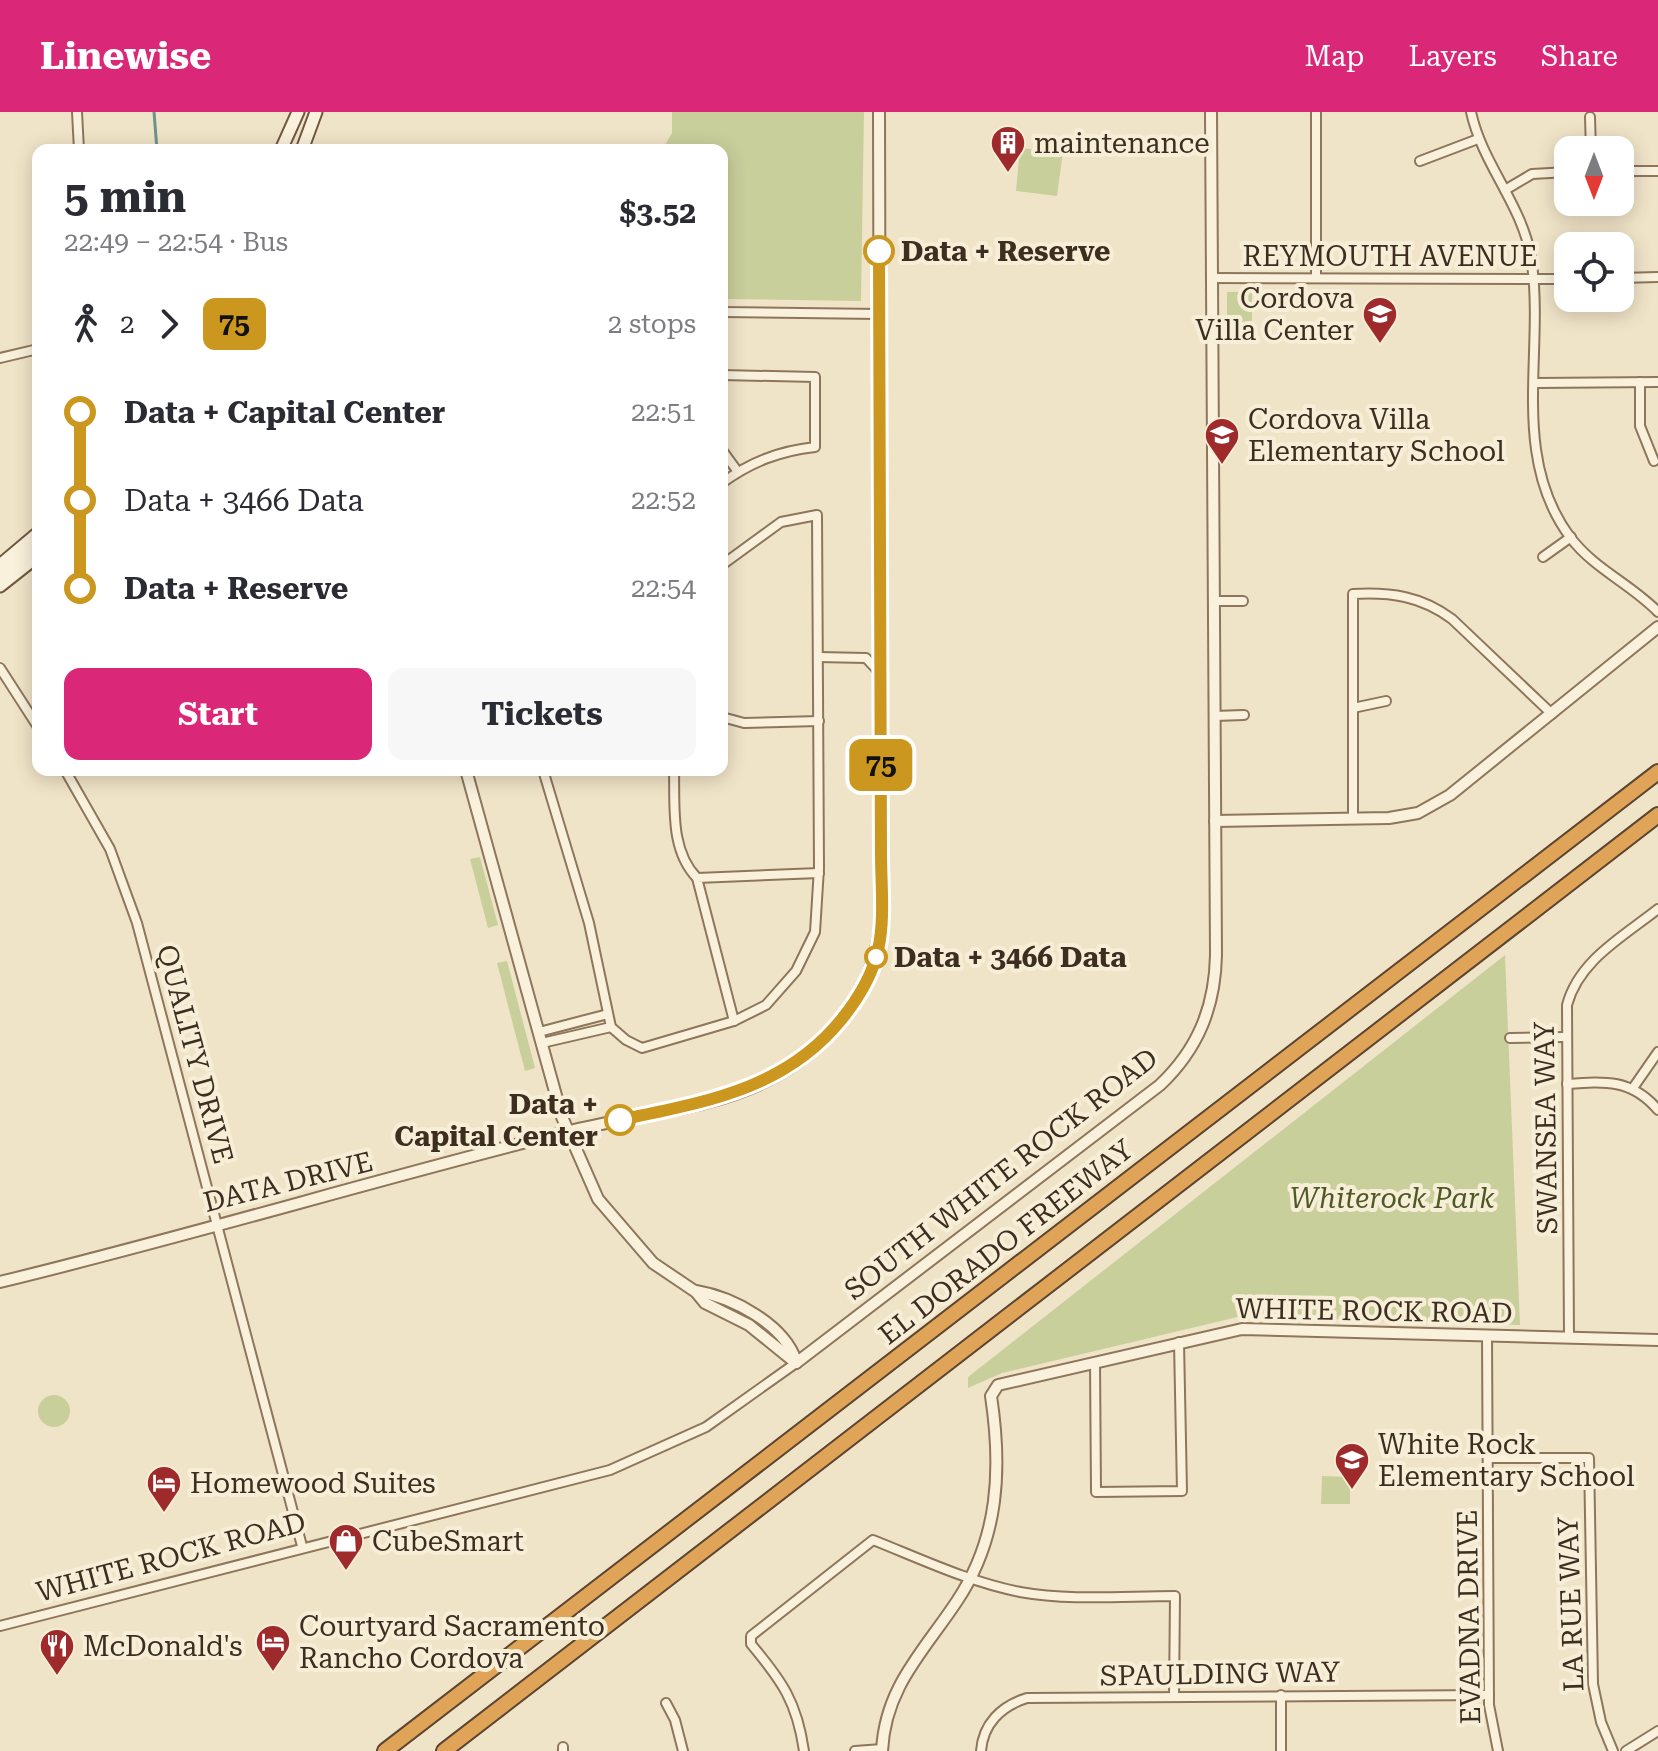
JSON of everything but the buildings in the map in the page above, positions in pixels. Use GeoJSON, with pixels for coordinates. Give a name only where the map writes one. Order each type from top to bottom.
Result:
{"type":"FeatureCollection","features":[{"type":"Feature","properties":{"kind":"highway","name":"EL DORADO FREEWAY"},"geometry":{"type":"LineString","coordinates":[[385,1751],[1658,772]]}},
{"type":"Feature","properties":{"kind":"highway"},"geometry":{"type":"LineString","coordinates":[[444,1751],[1658,815]]}},
{"type":"Feature","properties":{"kind":"main road"},"geometry":{"type":"LineString","coordinates":[[284,144],[298,112]]}},
{"type":"Feature","properties":{"kind":"main road"},"geometry":{"type":"LineString","coordinates":[[304,144],[316,112]]}},
{"type":"Feature","properties":{"kind":"main road"},"geometry":{"type":"LineString","coordinates":[[0,565],[32,538]]}},
{"type":"Feature","properties":{"kind":"main road"},"geometry":{"type":"LineString","coordinates":[[0,576],[32,548]]}},
{"type":"Feature","properties":{"kind":"main road"},"geometry":{"type":"LineString","coordinates":[[0,586],[32,561]]}},
{"type":"Feature","properties":{"kind":"street"},"geometry":{"type":"LineString","coordinates":[[77,112],[79,144]]}},
{"type":"Feature","properties":{"kind":"street","name":"DATA DRIVE"},"geometry":{"type":"LineString","coordinates":[[0,1282],[567,1131],[725,1097],[774,1077],[813,1050],[858,999],[878,952],[881,918],[879,112]]}},
{"type":"Feature","properties":{"kind":"street","name":"SOUTH WHITE ROCK ROAD"},"geometry":{"type":"LineString","coordinates":[[796,1363],[1160,1085],[1180,1065],[1203,1026],[1214,987],[1211,112]]}},
{"type":"Feature","properties":{"kind":"street"},"geometry":{"type":"LineString","coordinates":[[1316,112],[1316,278]]}},
{"type":"Feature","properties":{"kind":"street"},"geometry":{"type":"LineString","coordinates":[[1471,112],[1478,139],[1528,243],[1533,279],[1535,383],[1532,428],[1536,460],[1552,505],[1571,537],[1600,568],[1658,612]]}},
{"type":"Feature","properties":{"kind":"street"},"geometry":{"type":"LineString","coordinates":[[1590,117],[1591,136]]}},
{"type":"Feature","properties":{"kind":"street"},"geometry":{"type":"LineString","coordinates":[[1420,161],[1478,139]]}},
{"type":"Feature","properties":{"kind":"street"},"geometry":{"type":"LineString","coordinates":[[1634,171],[1658,171]]}},
{"type":"Feature","properties":{"kind":"street"},"geometry":{"type":"LineString","coordinates":[[1505,190],[1532,174],[1554,173]]}},
{"type":"Feature","properties":{"kind":"street"},"geometry":{"type":"LineString","coordinates":[[1634,278],[1658,277]]}},
{"type":"Feature","properties":{"kind":"street","name":"REYMOUTH AVENUE"},"geometry":{"type":"LineString","coordinates":[[1211,278],[1554,279]]}},
{"type":"Feature","properties":{"kind":"street"},"geometry":{"type":"LineString","coordinates":[[728,312],[879,314]]}},
{"type":"Feature","properties":{"kind":"street"},"geometry":{"type":"LineString","coordinates":[[0,358],[32,350]]}},
{"type":"Feature","properties":{"kind":"street"},"geometry":{"type":"LineString","coordinates":[[728,375],[815,377],[815,447],[784,450],[728,479]]}},
{"type":"Feature","properties":{"kind":"street"},"geometry":{"type":"LineString","coordinates":[[1640,382],[1640,426],[1654,461]]}},
{"type":"Feature","properties":{"kind":"street"},"geometry":{"type":"LineString","coordinates":[[1535,383],[1658,382]]}},
{"type":"Feature","properties":{"kind":"street"},"geometry":{"type":"LineString","coordinates":[[728,458],[738,472]]}},
{"type":"Feature","properties":{"kind":"street"},"geometry":{"type":"LineString","coordinates":[[545,776],[589,923],[611,1027],[642,1048],[734,1021],[766,1005],[796,971],[815,932],[819,873],[817,515],[781,522],[728,561]]}},
{"type":"Feature","properties":{"kind":"street"},"geometry":{"type":"LineString","coordinates":[[1543,557],[1571,537]]}},
{"type":"Feature","properties":{"kind":"street"},"geometry":{"type":"LineString","coordinates":[[1353,818],[1353,594],[1386,593],[1416,599],[1444,613],[1552,714]]}},
{"type":"Feature","properties":{"kind":"street"},"geometry":{"type":"LineString","coordinates":[[1213,601],[1243,601]]}},
{"type":"Feature","properties":{"kind":"street"},"geometry":{"type":"LineString","coordinates":[[1215,821],[1389,818],[1430,807],[1450,795],[1658,627]]}},
{"type":"Feature","properties":{"kind":"street"},"geometry":{"type":"LineString","coordinates":[[818,657],[866,658],[880,673]]}},
{"type":"Feature","properties":{"kind":"street"},"geometry":{"type":"LineString","coordinates":[[0,668],[32,718]]}},
{"type":"Feature","properties":{"kind":"street"},"geometry":{"type":"LineString","coordinates":[[1353,708],[1386,701]]}},
{"type":"Feature","properties":{"kind":"street"},"geometry":{"type":"LineString","coordinates":[[1214,716],[1244,715]]}},
{"type":"Feature","properties":{"kind":"street"},"geometry":{"type":"LineString","coordinates":[[728,719],[744,723],[819,721]]}},
{"type":"Feature","properties":{"kind":"street","name":"QUALITY DRIVE"},"geometry":{"type":"LineString","coordinates":[[69,776],[92,815],[125,886],[302,1546]]}},
{"type":"Feature","properties":{"kind":"street"},"geometry":{"type":"LineString","coordinates":[[468,776],[567,1131],[593,1188],[611,1216],[653,1263],[696,1292],[705,1303],[749,1325],[796,1363]]}},
{"type":"Feature","properties":{"kind":"street"},"geometry":{"type":"LineString","coordinates":[[674,776],[676,834],[684,864],[697,878],[734,1021]]}},
{"type":"Feature","properties":{"kind":"street"},"geometry":{"type":"LineString","coordinates":[[697,878],[819,873]]}},
{"type":"Feature","properties":{"kind":"street","name":"SWANSEA WAY"},"geometry":{"type":"LineString","coordinates":[[1569,1338],[1567,1005],[1579,975],[1658,909]]}},
{"type":"Feature","properties":{"kind":"street"},"geometry":{"type":"LineString","coordinates":[[539,1032],[608,1014]]}},
{"type":"Feature","properties":{"kind":"street"},"geometry":{"type":"LineString","coordinates":[[542,1043],[611,1027]]}},
{"type":"Feature","properties":{"kind":"street"},"geometry":{"type":"LineString","coordinates":[[1510,1038],[1565,1037]]}},
{"type":"Feature","properties":{"kind":"street"},"geometry":{"type":"LineString","coordinates":[[1633,1088],[1658,1052]]}},
{"type":"Feature","properties":{"kind":"street"},"geometry":{"type":"LineString","coordinates":[[1567,1084],[1606,1081],[1633,1088],[1658,1110]]}},
{"type":"Feature","properties":{"kind":"street","name":"WHITE ROCK ROAD"},"geometry":{"type":"LineString","coordinates":[[971,1578],[989,1531],[996,1495],[999,1460],[991,1396],[998,1385],[1242,1329],[1658,1340]]}},
{"type":"Feature","properties":{"kind":"street","name":"EVADNA DRIVE"},"geometry":{"type":"LineString","coordinates":[[1487,1336],[1489,1695],[1498,1751]]}},
{"type":"Feature","properties":{"kind":"street"},"geometry":{"type":"LineString","coordinates":[[1095,1362],[1096,1492],[1182,1491],[1179,1342]]}},
{"type":"Feature","properties":{"kind":"street","name":"WHITE ROCK ROAD"},"geometry":{"type":"LineString","coordinates":[[0,1626],[623,1465],[706,1427],[796,1363]]}},
{"type":"Feature","properties":{"kind":"street","name":"LA RUE WAY"},"geometry":{"type":"LineString","coordinates":[[1488,1458],[1589,1458],[1593,1684],[1601,1722],[1613,1751]]}},
{"type":"Feature","properties":{"kind":"street"},"geometry":{"type":"LineString","coordinates":[[804,1751],[790,1696],[779,1677],[751,1644],[751,1636],[873,1540],[971,1578],[1048,1595],[1175,1596],[1174,1697]]}},
{"type":"Feature","properties":{"kind":"street"},"geometry":{"type":"LineString","coordinates":[[855,1751],[882,1750],[886,1718],[898,1683],[971,1578]]}},
{"type":"Feature","properties":{"kind":"street"},"geometry":{"type":"LineString","coordinates":[[1281,1695],[1281,1751]]}},
{"type":"Feature","properties":{"kind":"street","name":"SPAULDING WAY"},"geometry":{"type":"LineString","coordinates":[[981,1751],[984,1735],[993,1718],[1017,1701],[1037,1698],[1489,1695]]}},
{"type":"Feature","properties":{"kind":"street"},"geometry":{"type":"LineString","coordinates":[[666,1703],[675,1720],[683,1751]]}},
{"type":"Feature","properties":{"kind":"street"},"geometry":{"type":"LineString","coordinates":[[1626,1751],[1658,1731]]}},
{"type":"Feature","properties":{"kind":"green space"},"geometry":{"type":"Polygon","coordinates":[[[672,112],[864,112],[861,301],[728,299],[728,144],[666,144],[672,133],[672,112]]]}},
{"type":"Feature","properties":{"kind":"green space"},"geometry":{"type":"Polygon","coordinates":[[[1020,148],[1063,152],[1057,196],[1016,191],[1020,148]]]}},
{"type":"Feature","properties":{"kind":"green space"},"geometry":{"type":"Polygon","coordinates":[[[1227,292],[1252,292],[1252,327],[1227,327],[1227,292]]]}},
{"type":"Feature","properties":{"kind":"green space"},"geometry":{"type":"Polygon","coordinates":[[[480,857],[498,925],[488,928],[470,859],[480,857]]]}},
{"type":"Feature","properties":{"kind":"green space","name":"Whiterock Park"},"geometry":{"type":"Polygon","coordinates":[[[1505,955],[1520,1325],[1242,1316],[1002,1373],[968,1388],[968,1377],[1505,955]]]}},
{"type":"Feature","properties":{"kind":"green space"},"geometry":{"type":"Polygon","coordinates":[[[507,961],[535,1068],[525,1071],[497,963],[507,961]]]}},
{"type":"Feature","properties":{"kind":"green space"},"geometry":{"type":"Polygon","coordinates":[[[54,1395],[65,1400],[70,1411],[65,1422],[54,1427],[43,1422],[38,1411],[43,1400],[54,1395]]]}},
{"type":"Feature","properties":{"kind":"green space"},"geometry":{"type":"Polygon","coordinates":[[[1322,1476],[1350,1477],[1350,1504],[1321,1504],[1322,1476]]]}},
{"type":"Feature","properties":{"kind":"waterway"},"geometry":{"type":"LineString","coordinates":[[154,112],[157,144]]}},
{"type":"Feature","properties":{"kind":"bus line","name":"75"},"geometry":{"type":"LineString","coordinates":[[620,1120],[735,1094],[789,1068],[813,1050],[858,999],[878,952],[881,918],[879,251]]}},
{"type":"Feature","properties":{"kind":"place","name":"maintenance"},"geometry":{"type":"Point","coordinates":[1008,174]}},
{"type":"Feature","properties":{"kind":"place","name":"Data + Reserve"},"geometry":{"type":"Point","coordinates":[879,251]}},
{"type":"Feature","properties":{"kind":"place","name":"Cordova Villa Center"},"geometry":{"type":"Point","coordinates":[1380,345]}},
{"type":"Feature","properties":{"kind":"place","name":"Cordova Villa Elementary School"},"geometry":{"type":"Point","coordinates":[1222,466]}},
{"type":"Feature","properties":{"kind":"place","name":"Data + 3466 Data"},"geometry":{"type":"Point","coordinates":[876,957]}},
{"type":"Feature","properties":{"kind":"place","name":"Data + Capital Center"},"geometry":{"type":"Point","coordinates":[620,1120]}},
{"type":"Feature","properties":{"kind":"place","name":"White Rock Elementary School"},"geometry":{"type":"Point","coordinates":[1352,1491]}},
{"type":"Feature","properties":{"kind":"place","name":"Homewood Suites"},"geometry":{"type":"Point","coordinates":[164,1514]}},
{"type":"Feature","properties":{"kind":"place","name":"CubeSmart"},"geometry":{"type":"Point","coordinates":[346,1572]}},
{"type":"Feature","properties":{"kind":"place","name":"Courtyard Sacramento Rancho Cordova"},"geometry":{"type":"Point","coordinates":[273,1673]}},
{"type":"Feature","properties":{"kind":"place","name":"McDonald's"},"geometry":{"type":"Point","coordinates":[57,1677]}}]}
